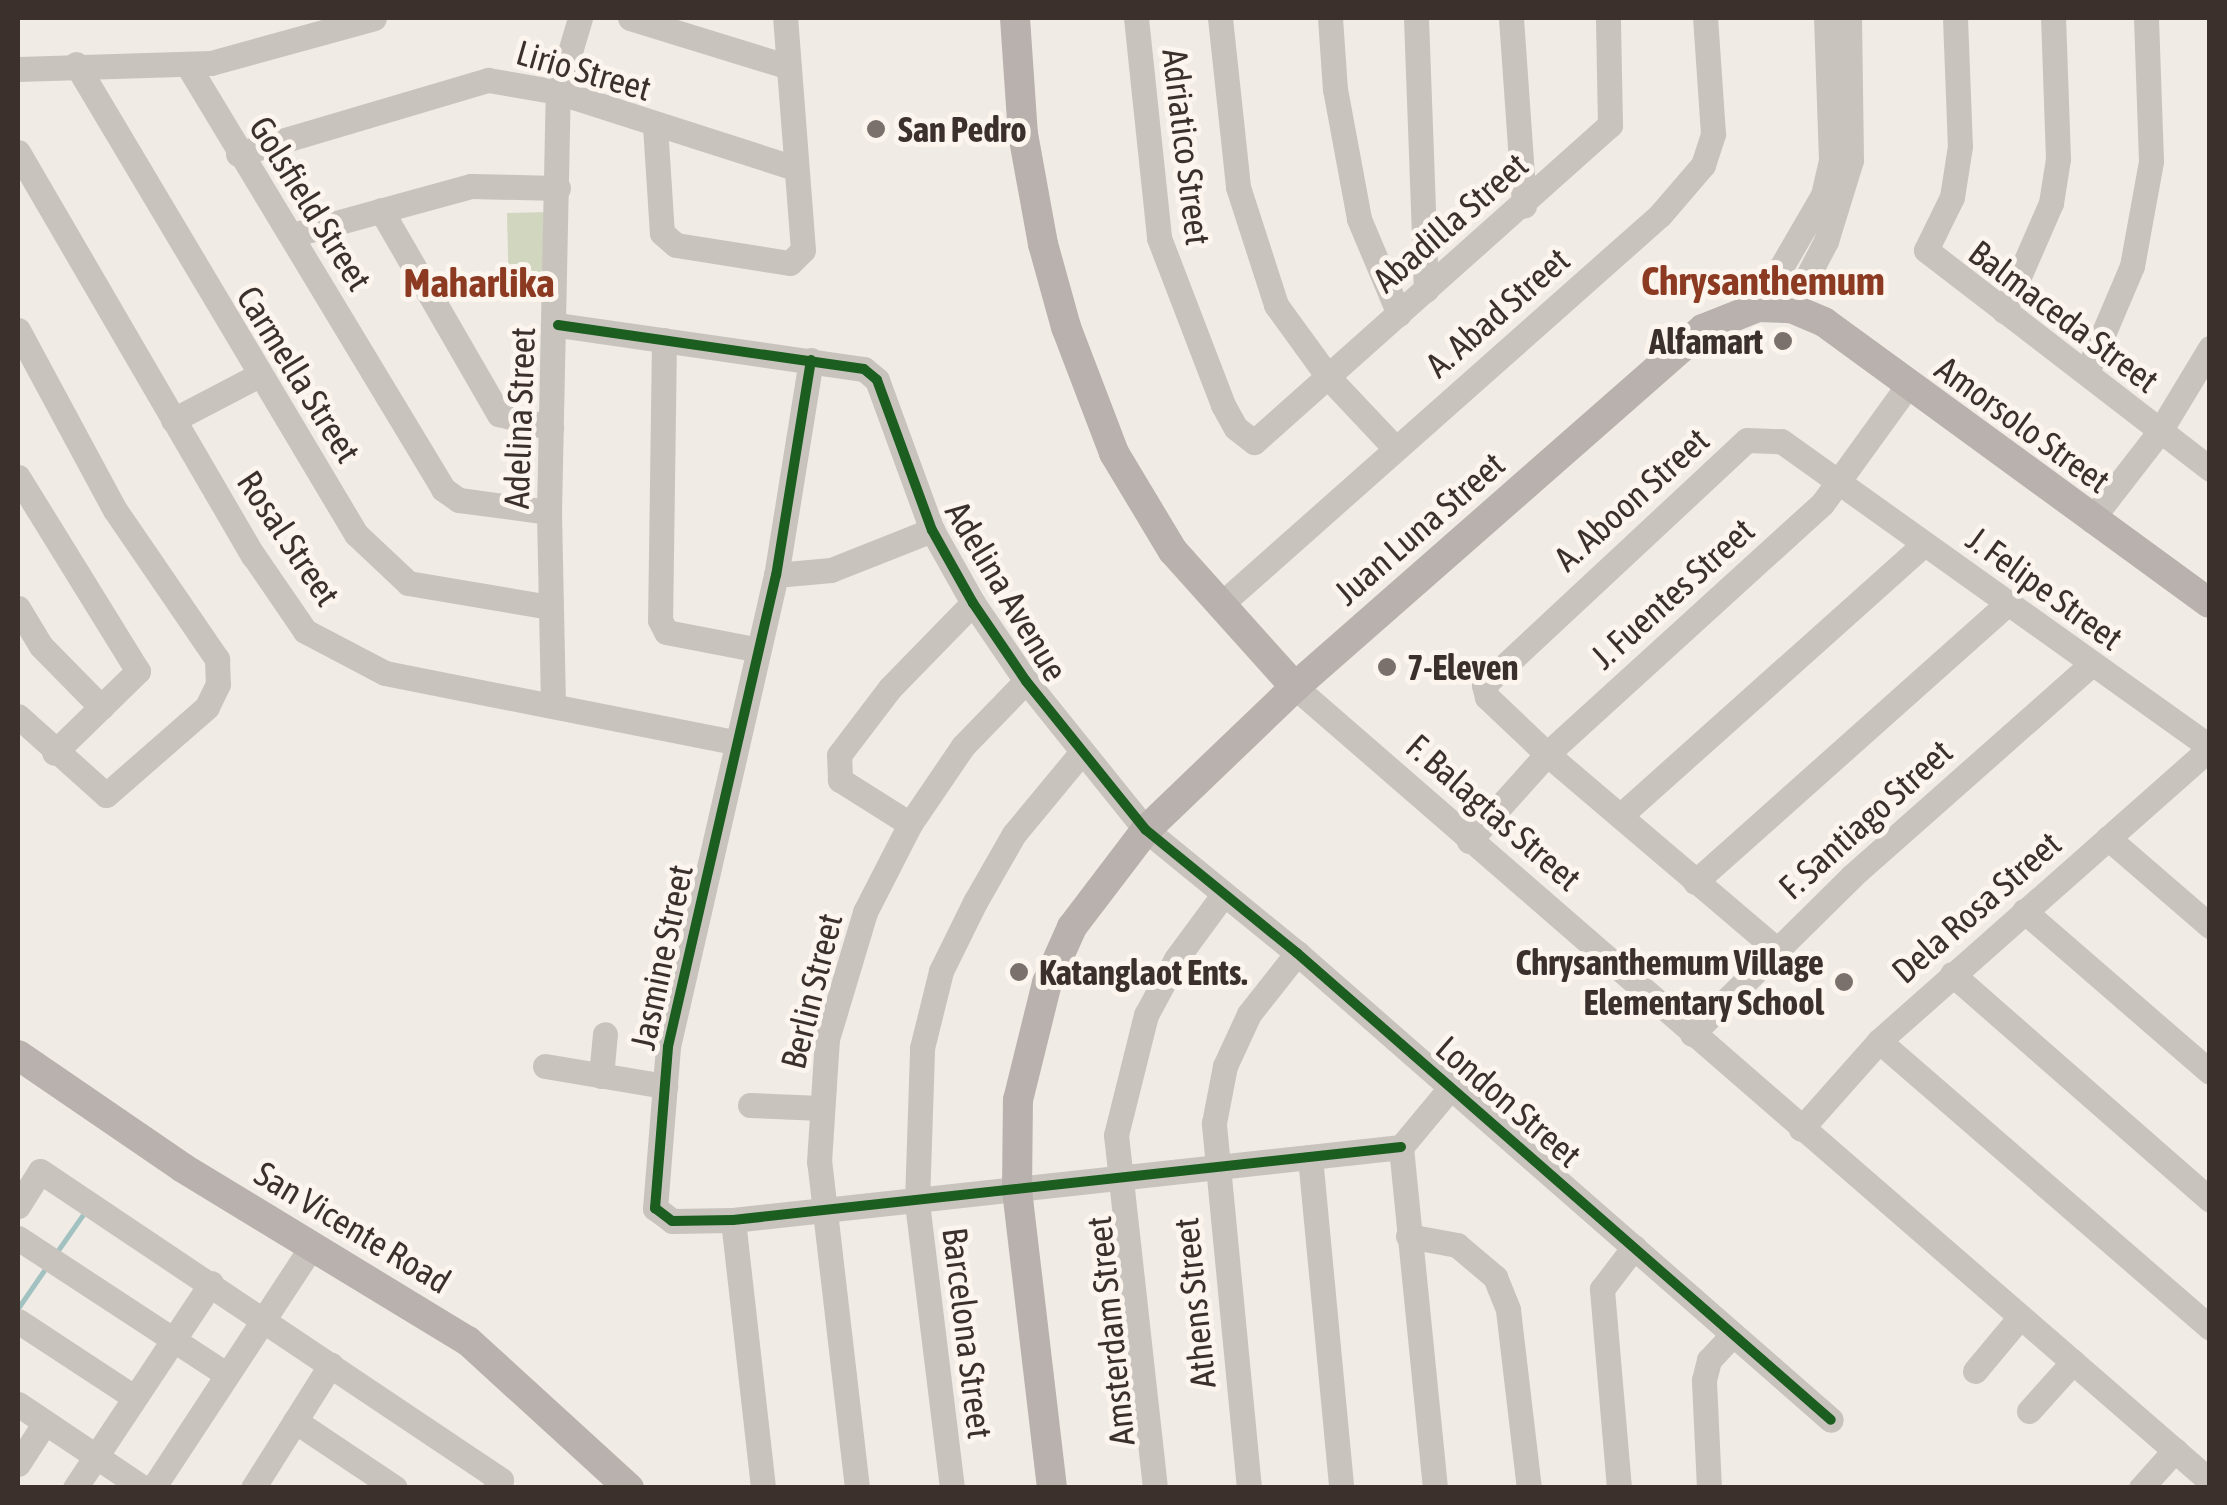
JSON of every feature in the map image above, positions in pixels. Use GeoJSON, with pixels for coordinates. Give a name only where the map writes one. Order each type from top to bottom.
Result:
{"type":"FeatureCollection","features":[{"type":"Feature","properties":{"kind":"main road","name":"F. Balagtas Street"},"geometry":{"type":"LineString","coordinates":[[1015,18],[1023,134],[1066,327],[1114,453],[1156,526],[1219,606],[1296,687]]}},
{"type":"Feature","properties":{"kind":"main road","name":"Juan Luna Street"},"geometry":{"type":"LineString","coordinates":[[1052,1488],[1017,1191],[1018,1100],[1046,983],[1094,892],[1146,830],[1296,687],[1703,330],[1758,307],[1792,308]]}},
{"type":"Feature","properties":{"kind":"main road","name":"Amorsolo Street"},"geometry":{"type":"LineString","coordinates":[[1792,308],[1855,342],[2091,520],[2210,603]]}},
{"type":"Feature","properties":{"kind":"main road","name":"San Vicente Road"},"geometry":{"type":"LineString","coordinates":[[18,1055],[468,1341],[629,1488]]}},
{"type":"Feature","properties":{"kind":"street"},"geometry":{"type":"LineString","coordinates":[[18,69],[76,64],[187,64],[296,43],[374,18]]}},
{"type":"Feature","properties":{"kind":"street","name":"Adelina Street"},"geometry":{"type":"LineString","coordinates":[[553,704],[549,512],[558,325],[558,92],[580,18]]}},
{"type":"Feature","properties":{"kind":"street"},"geometry":{"type":"LineString","coordinates":[[630,18],[687,26],[788,67]]}},
{"type":"Feature","properties":{"kind":"street"},"geometry":{"type":"LineString","coordinates":[[655,126],[662,233],[676,245],[790,264],[803,250],[786,18]]}},
{"type":"Feature","properties":{"kind":"street","name":"Adriatico Street"},"geometry":{"type":"LineString","coordinates":[[1136,18],[1159,238],[1223,404],[1236,428],[1254,442]]}},
{"type":"Feature","properties":{"kind":"street"},"geometry":{"type":"LineString","coordinates":[[1220,18],[1238,187],[1276,305],[1329,378],[1395,448]]}},
{"type":"Feature","properties":{"kind":"street"},"geometry":{"type":"LineString","coordinates":[[1330,18],[1335,89],[1358,219],[1399,314]]}},
{"type":"Feature","properties":{"kind":"street"},"geometry":{"type":"LineString","coordinates":[[1416,18],[1426,290]]}},
{"type":"Feature","properties":{"kind":"street"},"geometry":{"type":"LineString","coordinates":[[1512,18],[1524,206]]}},
{"type":"Feature","properties":{"kind":"street","name":"Abadilla Street"},"geometry":{"type":"LineString","coordinates":[[1254,442],[1610,126],[1608,18]]}},
{"type":"Feature","properties":{"kind":"street","name":"A. Abad Street"},"geometry":{"type":"LineString","coordinates":[[1219,606],[1660,215],[1703,165],[1713,134],[1705,18]]}},
{"type":"Feature","properties":{"kind":"street"},"geometry":{"type":"LineString","coordinates":[[1758,307],[1841,160],[1826,18]]}},
{"type":"Feature","properties":{"kind":"street"},"geometry":{"type":"LineString","coordinates":[[1792,308],[1826,241],[1841,160],[1849,18]]}},
{"type":"Feature","properties":{"kind":"street","name":"Balmaceda Street"},"geometry":{"type":"LineString","coordinates":[[1954,18],[1960,146],[1952,197],[1926,250],[2210,469]]}},
{"type":"Feature","properties":{"kind":"street"},"geometry":{"type":"LineString","coordinates":[[2004,311],[2052,202],[2058,160],[2053,18]]}},
{"type":"Feature","properties":{"kind":"street"},"geometry":{"type":"LineString","coordinates":[[2087,372],[2132,266],[2150,160],[2146,18]]}},
{"type":"Feature","properties":{"kind":"street","name":"Carmella Street"},"geometry":{"type":"LineString","coordinates":[[76,64],[258,376],[356,534],[408,582],[550,607]]}},
{"type":"Feature","properties":{"kind":"street","name":"Golsfield Street"},"geometry":{"type":"LineString","coordinates":[[187,64],[443,488],[459,500],[549,512]]}},
{"type":"Feature","properties":{"kind":"street","name":"Lirio Street"},"geometry":{"type":"LineString","coordinates":[[238,154],[488,80],[558,92],[795,168]]}},
{"type":"Feature","properties":{"kind":"street","name":"Rosal Street"},"geometry":{"type":"LineString","coordinates":[[18,152],[172,420],[304,631],[385,673],[735,742]]}},
{"type":"Feature","properties":{"kind":"street"},"geometry":{"type":"LineString","coordinates":[[292,235],[471,186],[558,188]]}},
{"type":"Feature","properties":{"kind":"street"},"geometry":{"type":"LineString","coordinates":[[382,210],[499,414],[551,428]]}},
{"type":"Feature","properties":{"kind":"street","name":"Adelina Avenue"},"geometry":{"type":"LineString","coordinates":[[558,325],[864,369],[876,380],[932,530],[973,603],[1026,681],[1146,830]]}},
{"type":"Feature","properties":{"kind":"street"},"geometry":{"type":"LineString","coordinates":[[18,330],[116,510],[217,659],[218,684],[207,707],[118,791],[96,791],[18,716]]}},
{"type":"Feature","properties":{"kind":"street"},"geometry":{"type":"LineString","coordinates":[[664,340],[660,620],[666,632],[754,649]]}},
{"type":"Feature","properties":{"kind":"street"},"geometry":{"type":"LineString","coordinates":[[2091,520],[2160,431],[2208,355]]}},
{"type":"Feature","properties":{"kind":"street","name":"Jasmine Street"},"geometry":{"type":"LineString","coordinates":[[811,360],[776,575],[754,649],[668,1047],[655,1208],[672,1221],[733,1220],[1401,1147]]}},
{"type":"Feature","properties":{"kind":"street"},"geometry":{"type":"LineString","coordinates":[[172,420],[258,376]]}},
{"type":"Feature","properties":{"kind":"street","name":"J. Fuentes Street"},"geometry":{"type":"LineString","coordinates":[[1469,841],[1547,754],[1841,484],[1908,385]]}},
{"type":"Feature","properties":{"kind":"street","name":"A. Aboon Street"},"geometry":{"type":"LineString","coordinates":[[1547,754],[1487,697],[1484,685],[1747,440],[1781,441],[1841,484]]}},
{"type":"Feature","properties":{"kind":"street"},"geometry":{"type":"LineString","coordinates":[[18,477],[134,659],[134,682],[101,707],[54,753]]}},
{"type":"Feature","properties":{"kind":"street","name":"J. Felipe Street"},"geometry":{"type":"LineString","coordinates":[[1841,484],[2210,748]]}},
{"type":"Feature","properties":{"kind":"street"},"geometry":{"type":"LineString","coordinates":[[776,575],[831,570],[932,530]]}},
{"type":"Feature","properties":{"kind":"street"},"geometry":{"type":"LineString","coordinates":[[1620,816],[1924,544]]}},
{"type":"Feature","properties":{"kind":"street"},"geometry":{"type":"LineString","coordinates":[[910,824],[840,780],[839,754],[890,688],[973,603]]}},
{"type":"Feature","properties":{"kind":"street"},"geometry":{"type":"LineString","coordinates":[[1695,882],[2007,604]]}},
{"type":"Feature","properties":{"kind":"street"},"geometry":{"type":"LineString","coordinates":[[18,608],[41,646],[101,707]]}},
{"type":"Feature","properties":{"kind":"street","name":"F. Santiago Street"},"geometry":{"type":"LineString","coordinates":[[1692,1034],[1775,948],[2092,664]]}},
{"type":"Feature","properties":{"kind":"street","name":"Berlin Street"},"geometry":{"type":"LineString","coordinates":[[857,1488],[824,1212],[820,1108],[839,991],[865,912],[910,824],[963,746],[1026,681]]}},
{"type":"Feature","properties":{"kind":"street","name":"F. Balagtas Street"},"geometry":{"type":"LineString","coordinates":[[1296,687],[2210,1481]]}},
{"type":"Feature","properties":{"kind":"street","name":"Dela Rosa Street"},"geometry":{"type":"LineString","coordinates":[[1801,1129],[1879,1040],[2210,748]]}},
{"type":"Feature","properties":{"kind":"street","name":"Barcelona Street"},"geometry":{"type":"LineString","coordinates":[[952,1488],[917,1202],[917,1096],[942,971],[1014,834],[1081,753]]}},
{"type":"Feature","properties":{"kind":"street"},"geometry":{"type":"LineString","coordinates":[[1547,754],[1775,948]]}},
{"type":"Feature","properties":{"kind":"street","name":"London Street"},"geometry":{"type":"LineString","coordinates":[[1146,830],[1297,953],[1830,1420]]}},
{"type":"Feature","properties":{"kind":"street"},"geometry":{"type":"LineString","coordinates":[[2108,838],[2210,926]]}},
{"type":"Feature","properties":{"kind":"street","name":"Amsterdam Street"},"geometry":{"type":"LineString","coordinates":[[1155,1488],[1116,1135],[1130,1059],[1176,958],[1223,895]]}},
{"type":"Feature","properties":{"kind":"street"},"geometry":{"type":"LineString","coordinates":[[2024,912],[2210,1072]]}},
{"type":"Feature","properties":{"kind":"street","name":"Athens Street"},"geometry":{"type":"LineString","coordinates":[[1249,1488],[1215,1167],[1214,1123],[1225,1066],[1249,1014],[1297,953]]}},
{"type":"Feature","properties":{"kind":"street"},"geometry":{"type":"LineString","coordinates":[[1952,974],[2210,1200]]}},
{"type":"Feature","properties":{"kind":"street"},"geometry":{"type":"LineString","coordinates":[[600,1076],[605,1034]]}},
{"type":"Feature","properties":{"kind":"street"},"geometry":{"type":"LineString","coordinates":[[1879,1040],[2210,1328]]}},
{"type":"Feature","properties":{"kind":"street"},"geometry":{"type":"LineString","coordinates":[[545,1066],[665,1086]]}},
{"type":"Feature","properties":{"kind":"street"},"geometry":{"type":"LineString","coordinates":[[1435,1488],[1401,1147],[1451,1087]]}},
{"type":"Feature","properties":{"kind":"street"},"geometry":{"type":"LineString","coordinates":[[750,1106],[820,1108]]}},
{"type":"Feature","properties":{"kind":"street"},"geometry":{"type":"LineString","coordinates":[[1310,1157],[1342,1488]]}},
{"type":"Feature","properties":{"kind":"street"},"geometry":{"type":"LineString","coordinates":[[18,1206],[40,1171],[211,1282],[501,1480],[495,1488]]}},
{"type":"Feature","properties":{"kind":"street"},"geometry":{"type":"LineString","coordinates":[[733,1220],[764,1488]]}},
{"type":"Feature","properties":{"kind":"street"},"geometry":{"type":"LineString","coordinates":[[1408,1236],[1457,1245],[1495,1276],[1508,1310],[1529,1488]]}},
{"type":"Feature","properties":{"kind":"street"},"geometry":{"type":"LineString","coordinates":[[18,1238],[226,1374]]}},
{"type":"Feature","properties":{"kind":"street"},"geometry":{"type":"LineString","coordinates":[[1620,1488],[1602,1289],[1634,1247]]}},
{"type":"Feature","properties":{"kind":"street"},"geometry":{"type":"LineString","coordinates":[[170,1488],[269,1322],[318,1249]]}},
{"type":"Feature","properties":{"kind":"street"},"geometry":{"type":"LineString","coordinates":[[75,1488],[170,1338],[211,1282]]}},
{"type":"Feature","properties":{"kind":"street"},"geometry":{"type":"LineString","coordinates":[[1975,1371],[2020,1317]]}},
{"type":"Feature","properties":{"kind":"street"},"geometry":{"type":"LineString","coordinates":[[18,1321],[132,1396]]}},
{"type":"Feature","properties":{"kind":"street"},"geometry":{"type":"LineString","coordinates":[[152,1488],[226,1374],[269,1322]]}},
{"type":"Feature","properties":{"kind":"street"},"geometry":{"type":"LineString","coordinates":[[1710,1488],[1704,1380],[1709,1360],[1733,1334]]}},
{"type":"Feature","properties":{"kind":"street"},"geometry":{"type":"LineString","coordinates":[[2029,1411],[2073,1362]]}},
{"type":"Feature","properties":{"kind":"street"},"geometry":{"type":"LineString","coordinates":[[258,1485],[331,1364]]}},
{"type":"Feature","properties":{"kind":"street"},"geometry":{"type":"LineString","coordinates":[[18,1404],[144,1488]]}},
{"type":"Feature","properties":{"kind":"street"},"geometry":{"type":"LineString","coordinates":[[295,1421],[395,1488]]}},
{"type":"Feature","properties":{"kind":"street"},"geometry":{"type":"LineString","coordinates":[[18,1464],[44,1424]]}},
{"type":"Feature","properties":{"kind":"street"},"geometry":{"type":"LineString","coordinates":[[2141,1488],[2175,1450]]}},
{"type":"Feature","properties":{"kind":"green space"},"geometry":{"type":"Polygon","coordinates":[[[549,212],[551,296],[509,297],[507,213],[549,212]]]}},
{"type":"Feature","properties":{"kind":"waterway"},"geometry":{"type":"LineString","coordinates":[[56,1253],[84,1213]]}},
{"type":"Feature","properties":{"kind":"waterway"},"geometry":{"type":"LineString","coordinates":[[18,1308],[47,1266]]}},
{"type":"Feature","properties":{"kind":"cycle path"},"geometry":{"type":"LineString","coordinates":[[558,325],[864,369],[877,380],[932,530],[973,603],[1026,681],[1146,830],[1297,953],[1831,1420]]}},
{"type":"Feature","properties":{"kind":"cycle path"},"geometry":{"type":"LineString","coordinates":[[811,360],[776,575],[668,1047],[655,1208],[672,1221],[733,1220],[1401,1147]]}},
{"type":"Feature","properties":{"kind":"place","name":"San Pedro"},"geometry":{"type":"Point","coordinates":[876,129]}},
{"type":"Feature","properties":{"kind":"place","name":"Alfamart"},"geometry":{"type":"Point","coordinates":[1783,341]}},
{"type":"Feature","properties":{"kind":"place","name":"7-Eleven"},"geometry":{"type":"Point","coordinates":[1387,667]}},
{"type":"Feature","properties":{"kind":"place","name":"Katanglaot Ents."},"geometry":{"type":"Point","coordinates":[1019,972]}},
{"type":"Feature","properties":{"kind":"place","name":"Chrysanthemum Village Elementary School"},"geometry":{"type":"Point","coordinates":[1844,982]}},
{"type":"Feature","properties":{"kind":"district","name":"Chrysanthemum"},"geometry":{"type":"Point","coordinates":[1763,281]}},
{"type":"Feature","properties":{"kind":"district","name":"Maharlika"},"geometry":{"type":"Point","coordinates":[479,283]}}]}
